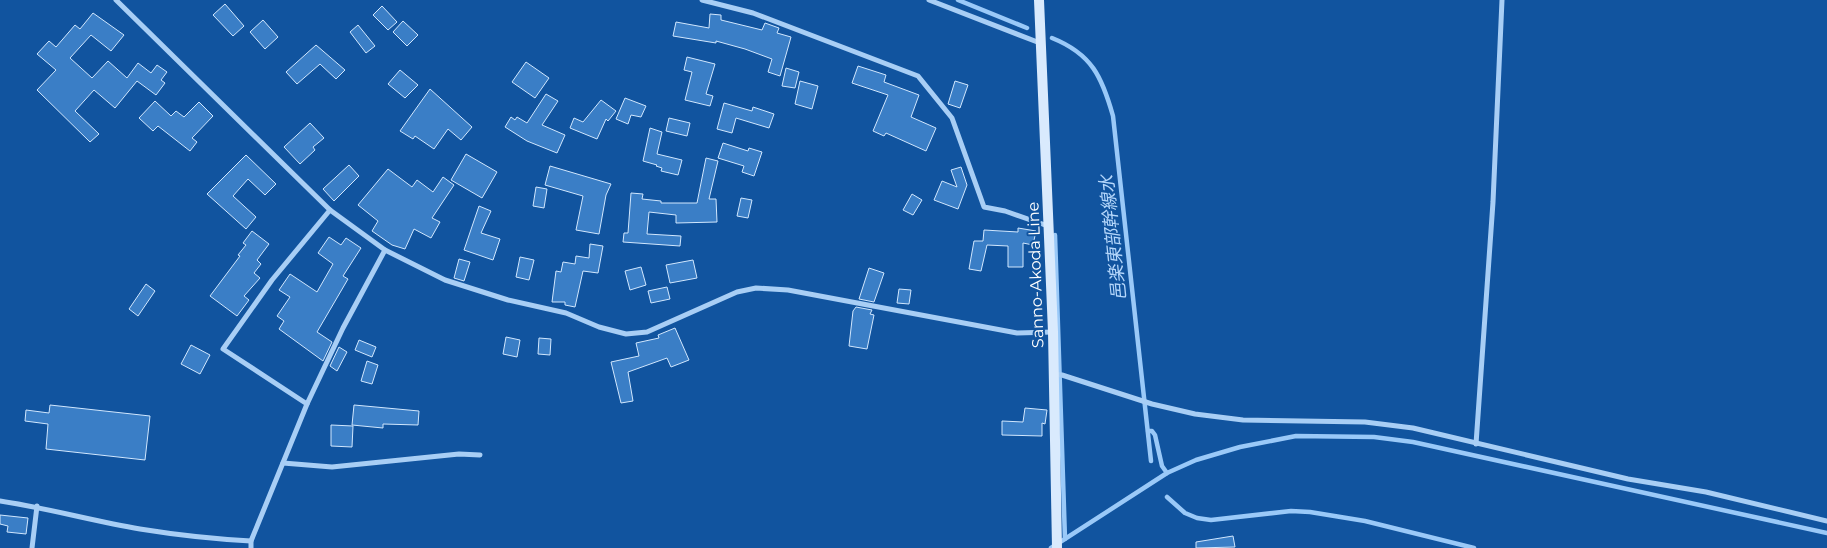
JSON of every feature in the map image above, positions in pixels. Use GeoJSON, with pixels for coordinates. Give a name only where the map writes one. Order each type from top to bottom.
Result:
{"type":"FeatureCollection","features":[{"type":"Feature","properties":{"kind":"main road","name":"Sanno-Akoda Line"},"geometry":{"type":"LineString","coordinates":[[1039,0],[1053,332],[1057,548]]}},
{"type":"Feature","properties":{"kind":"street"},"geometry":{"type":"LineString","coordinates":[[116,0],[330,210],[385,250],[445,280],[508,300],[566,313],[599,327],[626,334],[648,332],[737,292],[756,288],[788,290],[1018,333],[1053,332]]}},
{"type":"Feature","properties":{"kind":"street"},"geometry":{"type":"LineString","coordinates":[[702,0],[753,12],[918,76],[952,118],[984,207],[1005,211],[1048,226]]}},
{"type":"Feature","properties":{"kind":"street"},"geometry":{"type":"LineString","coordinates":[[929,0],[1040,43]]}},
{"type":"Feature","properties":{"kind":"street"},"geometry":{"type":"LineString","coordinates":[[1476,444],[1493,202],[1502,0]]}},
{"type":"Feature","properties":{"kind":"street"},"geometry":{"type":"LineString","coordinates":[[307,404],[223,349],[272,280],[330,210]]}},
{"type":"Feature","properties":{"kind":"street"},"geometry":{"type":"LineString","coordinates":[[251,548],[251,541],[307,404],[343,328],[385,250]]}},
{"type":"Feature","properties":{"kind":"street"},"geometry":{"type":"LineString","coordinates":[[1054,374],[1151,404],[1195,414],[1243,420],[1365,422],[1413,428],[1628,479],[1706,492],[1827,521]]}},
{"type":"Feature","properties":{"kind":"street"},"geometry":{"type":"LineString","coordinates":[[283,463],[332,467],[459,454],[480,455]]}},
{"type":"Feature","properties":{"kind":"street"},"geometry":{"type":"LineString","coordinates":[[0,501],[37,506],[139,529],[251,541]]}},
{"type":"Feature","properties":{"kind":"street"},"geometry":{"type":"LineString","coordinates":[[32,548],[37,506]]}},
{"type":"Feature","properties":{"kind":"building"},"geometry":{"type":"Polygon","coordinates":[[[225,4],[244,26],[233,36],[213,15],[225,4]]]}},
{"type":"Feature","properties":{"kind":"building"},"geometry":{"type":"Polygon","coordinates":[[[382,6],[397,22],[388,30],[373,15],[382,6]]]}},
{"type":"Feature","properties":{"kind":"building"},"geometry":{"type":"Polygon","coordinates":[[[93,13],[124,35],[111,51],[91,35],[70,58],[92,78],[108,61],[127,78],[138,63],[151,73],[157,65],[167,72],[161,80],[165,83],[156,95],[137,81],[115,108],[94,90],[75,111],[99,134],[90,142],[37,90],[56,70],[37,54],[49,41],[56,47],[75,25],[80,29],[93,13]]]}},
{"type":"Feature","properties":{"kind":"building"},"geometry":{"type":"Polygon","coordinates":[[[710,14],[721,15],[721,20],[762,30],[765,23],[779,28],[777,33],[791,37],[780,76],[768,72],[772,59],[716,41],[716,43],[673,36],[676,22],[709,28],[710,14]]]}},
{"type":"Feature","properties":{"kind":"building"},"geometry":{"type":"Polygon","coordinates":[[[263,20],[278,37],[265,49],[250,32],[263,20]]]}},
{"type":"Feature","properties":{"kind":"building"},"geometry":{"type":"Polygon","coordinates":[[[403,21],[418,35],[407,46],[393,32],[403,21]]]}},
{"type":"Feature","properties":{"kind":"building"},"geometry":{"type":"Polygon","coordinates":[[[358,25],[375,46],[366,53],[350,32],[358,25]]]}},
{"type":"Feature","properties":{"kind":"building"},"geometry":{"type":"Polygon","coordinates":[[[316,45],[345,70],[336,79],[320,64],[297,84],[286,72],[316,45]]]}},
{"type":"Feature","properties":{"kind":"building"},"geometry":{"type":"Polygon","coordinates":[[[687,57],[715,64],[706,94],[713,96],[710,106],[685,100],[692,72],[684,70],[687,57]]]}},
{"type":"Feature","properties":{"kind":"building"},"geometry":{"type":"Polygon","coordinates":[[[526,62],[549,78],[535,98],[512,82],[526,62]]]}},
{"type":"Feature","properties":{"kind":"building"},"geometry":{"type":"Polygon","coordinates":[[[858,66],[886,75],[884,82],[919,95],[911,117],[936,128],[926,151],[886,133],[884,136],[873,131],[888,95],[852,83],[858,66]]]}},
{"type":"Feature","properties":{"kind":"building"},"geometry":{"type":"Polygon","coordinates":[[[786,68],[799,72],[795,88],[782,86],[786,68]]]}},
{"type":"Feature","properties":{"kind":"building"},"geometry":{"type":"Polygon","coordinates":[[[400,70],[418,85],[405,98],[388,84],[400,70]]]}},
{"type":"Feature","properties":{"kind":"building"},"geometry":{"type":"Polygon","coordinates":[[[800,81],[818,86],[812,109],[795,104],[800,81]]]}},
{"type":"Feature","properties":{"kind":"building"},"geometry":{"type":"Polygon","coordinates":[[[955,81],[968,85],[960,108],[948,104],[955,81]]]}},
{"type":"Feature","properties":{"kind":"building"},"geometry":{"type":"Polygon","coordinates":[[[430,89],[472,127],[461,140],[448,129],[434,149],[415,136],[413,139],[400,131],[430,89]]]}},
{"type":"Feature","properties":{"kind":"building"},"geometry":{"type":"Polygon","coordinates":[[[546,94],[558,101],[542,125],[565,135],[557,153],[527,141],[505,127],[511,117],[515,120],[517,117],[527,123],[546,94]]]}},
{"type":"Feature","properties":{"kind":"building"},"geometry":{"type":"Polygon","coordinates":[[[625,98],[646,106],[641,117],[631,115],[628,124],[616,119],[625,98]]]}},
{"type":"Feature","properties":{"kind":"building"},"geometry":{"type":"Polygon","coordinates":[[[601,100],[616,111],[608,121],[606,119],[597,139],[570,128],[574,118],[583,122],[601,100]]]}},
{"type":"Feature","properties":{"kind":"building"},"geometry":{"type":"Polygon","coordinates":[[[155,101],[171,116],[176,111],[184,117],[199,102],[213,116],[192,138],[197,142],[190,151],[158,126],[153,131],[139,118],[155,101]]]}},
{"type":"Feature","properties":{"kind":"building"},"geometry":{"type":"Polygon","coordinates":[[[724,103],[752,111],[753,107],[774,114],[769,128],[736,118],[732,133],[717,129],[724,103]]]}},
{"type":"Feature","properties":{"kind":"building"},"geometry":{"type":"Polygon","coordinates":[[[669,118],[690,123],[687,136],[666,131],[669,118]]]}},
{"type":"Feature","properties":{"kind":"building"},"geometry":{"type":"Polygon","coordinates":[[[310,123],[324,138],[313,147],[315,150],[300,164],[284,147],[310,123]]]}},
{"type":"Feature","properties":{"kind":"building"},"geometry":{"type":"Polygon","coordinates":[[[650,128],[662,132],[657,154],[682,160],[678,175],[661,171],[662,168],[657,165],[643,161],[650,128]]]}},
{"type":"Feature","properties":{"kind":"building"},"geometry":{"type":"Polygon","coordinates":[[[723,143],[748,151],[749,148],[762,152],[754,176],[742,172],[744,166],[718,158],[723,143]]]}},
{"type":"Feature","properties":{"kind":"building"},"geometry":{"type":"Polygon","coordinates":[[[466,154],[497,172],[482,198],[451,180],[466,154]]]}},
{"type":"Feature","properties":{"kind":"building"},"geometry":{"type":"Polygon","coordinates":[[[246,155],[276,184],[265,195],[248,179],[233,196],[256,217],[246,229],[207,194],[246,155]]]}},
{"type":"Feature","properties":{"kind":"building"},"geometry":{"type":"Polygon","coordinates":[[[706,158],[718,161],[709,199],[716,199],[717,222],[676,223],[676,215],[649,212],[647,234],[681,236],[680,246],[623,242],[624,233],[628,233],[631,193],[643,194],[642,199],[661,201],[661,203],[697,203],[706,158]]]}},
{"type":"Feature","properties":{"kind":"building"},"geometry":{"type":"Polygon","coordinates":[[[349,165],[359,176],[334,201],[323,189],[349,165]]]}},
{"type":"Feature","properties":{"kind":"building"},"geometry":{"type":"Polygon","coordinates":[[[550,166],[611,184],[606,195],[599,234],[576,230],[583,196],[545,185],[550,166]]]}},
{"type":"Feature","properties":{"kind":"building"},"geometry":{"type":"Polygon","coordinates":[[[961,167],[967,185],[958,209],[934,200],[942,181],[957,187],[951,170],[961,167]]]}},
{"type":"Feature","properties":{"kind":"building"},"geometry":{"type":"Polygon","coordinates":[[[388,169],[412,187],[417,180],[433,192],[443,177],[454,185],[432,218],[440,222],[431,238],[414,229],[405,249],[392,245],[372,231],[378,221],[358,205],[388,169]]]}},
{"type":"Feature","properties":{"kind":"building"},"geometry":{"type":"Polygon","coordinates":[[[536,187],[547,189],[544,208],[533,206],[536,187]]]}},
{"type":"Feature","properties":{"kind":"building"},"geometry":{"type":"Polygon","coordinates":[[[912,194],[922,200],[913,215],[903,210],[912,194]]]}},
{"type":"Feature","properties":{"kind":"building"},"geometry":{"type":"Polygon","coordinates":[[[741,198],[752,200],[748,218],[737,216],[741,198]]]}},
{"type":"Feature","properties":{"kind":"building"},"geometry":{"type":"Polygon","coordinates":[[[479,206],[491,211],[481,233],[500,239],[493,260],[464,250],[479,206]]]}},
{"type":"Feature","properties":{"kind":"building"},"geometry":{"type":"Polygon","coordinates":[[[1018,228],[1036,231],[1033,245],[1023,243],[1023,267],[1008,267],[1008,246],[987,245],[981,271],[969,269],[974,241],[983,241],[984,230],[1018,232],[1018,228]]]}},
{"type":"Feature","properties":{"kind":"building"},"geometry":{"type":"Polygon","coordinates":[[[252,231],[269,244],[257,260],[261,264],[254,273],[260,278],[244,296],[249,300],[237,316],[210,296],[240,256],[238,255],[246,245],[243,243],[252,231]]]}},
{"type":"Feature","properties":{"kind":"building"},"geometry":{"type":"Polygon","coordinates":[[[329,237],[341,245],[346,238],[361,248],[343,276],[348,279],[317,332],[332,342],[323,361],[279,329],[284,321],[277,316],[290,297],[279,290],[290,274],[317,292],[333,264],[318,253],[329,237]]]}},
{"type":"Feature","properties":{"kind":"building"},"geometry":{"type":"Polygon","coordinates":[[[590,244],[603,246],[598,273],[583,271],[575,307],[565,305],[565,302],[552,302],[556,271],[561,272],[563,262],[575,264],[576,256],[589,258],[590,244]]]}},
{"type":"Feature","properties":{"kind":"building"},"geometry":{"type":"Polygon","coordinates":[[[520,257],[534,260],[529,280],[516,277],[520,257]]]}},
{"type":"Feature","properties":{"kind":"building"},"geometry":{"type":"Polygon","coordinates":[[[459,259],[470,262],[464,281],[454,278],[459,259]]]}},
{"type":"Feature","properties":{"kind":"building"},"geometry":{"type":"Polygon","coordinates":[[[693,260],[697,278],[670,283],[666,265],[693,260]]]}},
{"type":"Feature","properties":{"kind":"building"},"geometry":{"type":"Polygon","coordinates":[[[641,267],[646,285],[630,290],[625,271],[641,267]]]}},
{"type":"Feature","properties":{"kind":"building"},"geometry":{"type":"Polygon","coordinates":[[[869,268],[884,273],[874,302],[859,299],[869,268]]]}},
{"type":"Feature","properties":{"kind":"building"},"geometry":{"type":"Polygon","coordinates":[[[146,284],[155,291],[138,316],[129,309],[146,284]]]}},
{"type":"Feature","properties":{"kind":"building"},"geometry":{"type":"Polygon","coordinates":[[[667,287],[670,299],[651,303],[648,291],[667,287]]]}},
{"type":"Feature","properties":{"kind":"building"},"geometry":{"type":"Polygon","coordinates":[[[899,289],[911,290],[909,304],[897,303],[899,289]]]}},
{"type":"Feature","properties":{"kind":"building"},"geometry":{"type":"Polygon","coordinates":[[[856,307],[872,310],[870,314],[874,315],[867,349],[849,346],[853,311],[856,307]]]}},
{"type":"Feature","properties":{"kind":"building"},"geometry":{"type":"Polygon","coordinates":[[[675,328],[689,360],[671,367],[667,358],[628,372],[633,401],[621,403],[611,362],[639,356],[636,343],[659,338],[658,335],[675,328]]]}},
{"type":"Feature","properties":{"kind":"building"},"geometry":{"type":"Polygon","coordinates":[[[506,337],[520,340],[517,357],[503,354],[506,337]]]}},
{"type":"Feature","properties":{"kind":"building"},"geometry":{"type":"Polygon","coordinates":[[[539,338],[551,339],[550,355],[538,354],[539,338]]]}},
{"type":"Feature","properties":{"kind":"building"},"geometry":{"type":"Polygon","coordinates":[[[359,340],[376,347],[372,357],[355,350],[359,340]]]}},
{"type":"Feature","properties":{"kind":"building"},"geometry":{"type":"Polygon","coordinates":[[[191,345],[210,355],[200,374],[181,364],[191,345]]]}},
{"type":"Feature","properties":{"kind":"building"},"geometry":{"type":"Polygon","coordinates":[[[339,347],[347,352],[337,371],[330,366],[339,347]]]}},
{"type":"Feature","properties":{"kind":"building"},"geometry":{"type":"Polygon","coordinates":[[[367,361],[378,365],[372,384],[361,381],[367,361]]]}},
{"type":"Feature","properties":{"kind":"building"},"geometry":{"type":"Polygon","coordinates":[[[50,405],[150,416],[145,460],[46,449],[48,424],[25,421],[26,410],[49,413],[50,405]]]}},
{"type":"Feature","properties":{"kind":"building"},"geometry":{"type":"Polygon","coordinates":[[[354,405],[419,411],[418,425],[383,424],[383,428],[352,425],[354,405]]]}},
{"type":"Feature","properties":{"kind":"building"},"geometry":{"type":"Polygon","coordinates":[[[1025,408],[1047,410],[1045,424],[1042,423],[1042,436],[1002,435],[1002,421],[1023,422],[1025,408]]]}},
{"type":"Feature","properties":{"kind":"building"},"geometry":{"type":"Polygon","coordinates":[[[331,425],[353,426],[352,447],[331,446],[331,425]]]}},
{"type":"Feature","properties":{"kind":"building"},"geometry":{"type":"Polygon","coordinates":[[[0,515],[28,518],[26,534],[7,532],[8,526],[0,524],[0,515]]]}},
{"type":"Feature","properties":{"kind":"building"},"geometry":{"type":"Polygon","coordinates":[[[1233,536],[1235,547],[1196,548],[1196,542],[1233,536]]]}},
{"type":"Feature","properties":{"kind":"waterway","name":"邑楽東部幹線水"},"geometry":{"type":"LineString","coordinates":[[958,0],[1027,28]]}},
{"type":"Feature","properties":{"kind":"waterway","name":"邑楽東部幹線水"},"geometry":{"type":"LineString","coordinates":[[1052,38],[1066,44],[1086,59],[1099,78],[1113,116],[1151,461]]}},
{"type":"Feature","properties":{"kind":"waterway"},"geometry":{"type":"LineString","coordinates":[[1055,235],[1065,539]]}},
{"type":"Feature","properties":{"kind":"waterway"},"geometry":{"type":"LineString","coordinates":[[1148,431],[1152,431],[1155,435],[1162,466],[1167,473]]}},
{"type":"Feature","properties":{"kind":"waterway"},"geometry":{"type":"LineString","coordinates":[[1051,548],[1167,473],[1196,460],[1240,447],[1296,436],[1374,437],[1413,442],[1827,533]]}},
{"type":"Feature","properties":{"kind":"waterway"},"geometry":{"type":"LineString","coordinates":[[1167,497],[1185,513],[1197,518],[1211,520],[1291,511],[1310,512],[1365,521],[1474,548]]}}]}
